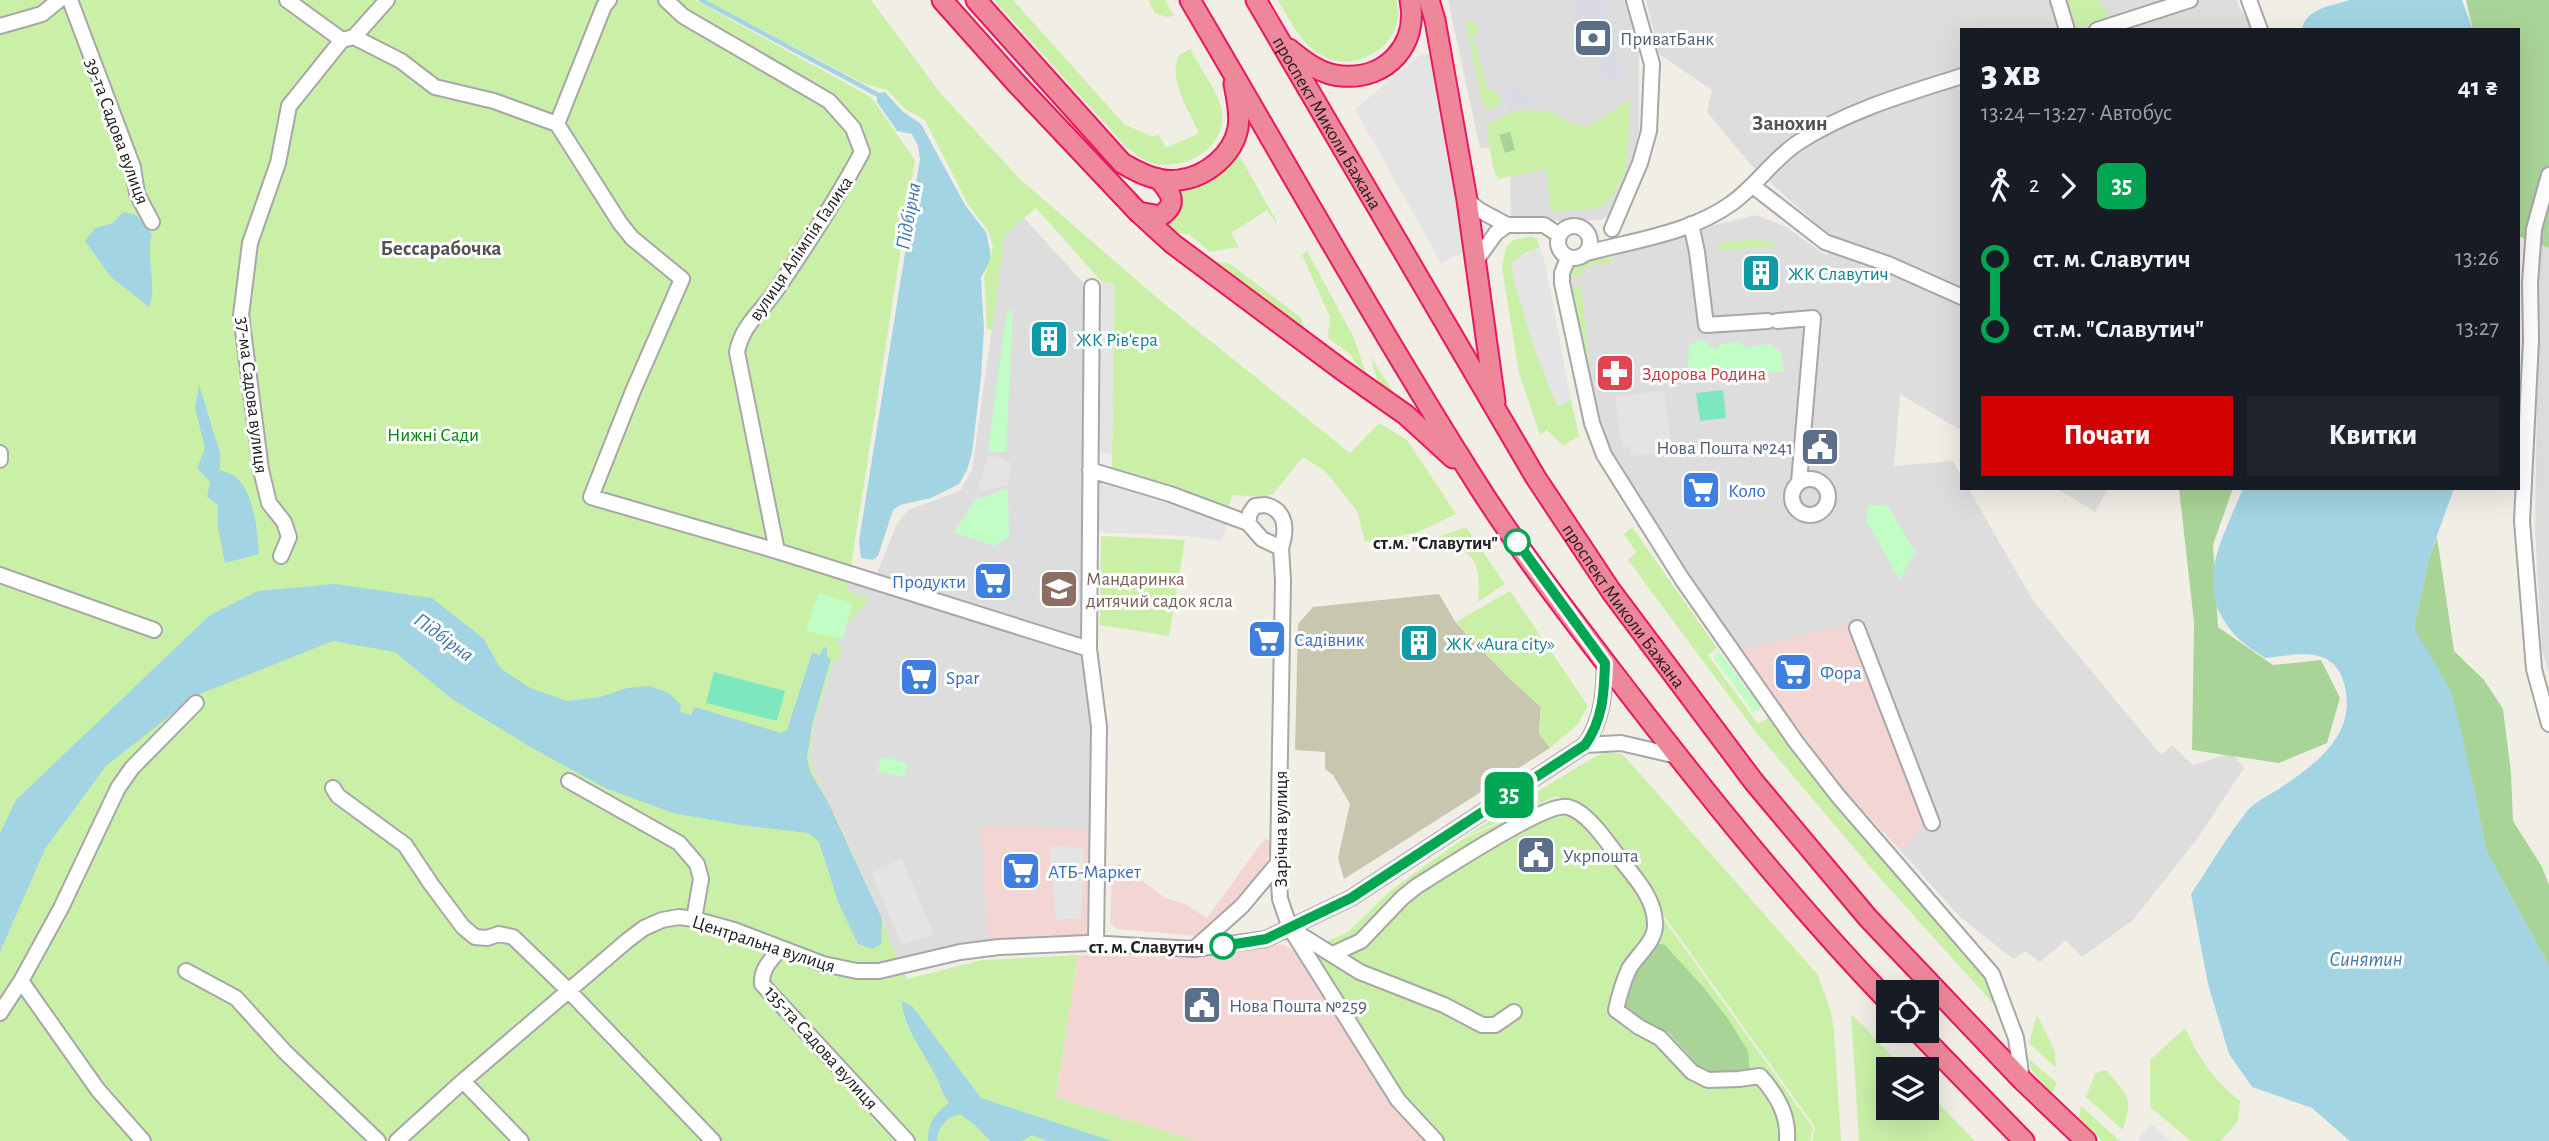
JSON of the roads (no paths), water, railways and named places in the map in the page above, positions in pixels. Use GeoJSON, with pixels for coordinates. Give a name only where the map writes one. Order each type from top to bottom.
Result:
{"type":"FeatureCollection","features":[{"type":"Feature","properties":{"kind":"highway"},"geometry":{"type":"LineString","coordinates":[[942,0],[1138,212],[1173,244],[1406,415],[1439,444],[1479,487]]}},
{"type":"Feature","properties":{"kind":"highway"},"geometry":{"type":"LineString","coordinates":[[976,0],[1122,163],[1159,179],[1179,180],[1196,175],[1225,156],[1238,127],[1238,107],[1232,73]]}},
{"type":"Feature","properties":{"kind":"highway"},"geometry":{"type":"LineString","coordinates":[[1190,0],[1294,180],[1479,487],[1605,663],[1677,756],[1767,866],[1876,988]]}},
{"type":"Feature","properties":{"kind":"highway","name":"проспект Миколи Бажана"},"geometry":{"type":"LineString","coordinates":[[1256,0],[1535,478],[1611,591],[1754,782],[1868,918],[2022,1080],[2086,1141]]}},
{"type":"Feature","properties":{"kind":"highway"},"geometry":{"type":"LineString","coordinates":[[1282,43],[1306,63],[1326,73],[1342,76],[1363,75],[1392,60],[1405,44],[1412,30],[1413,13],[1410,0]]}},
{"type":"Feature","properties":{"kind":"highway"},"geometry":{"type":"LineString","coordinates":[[1429,0],[1436,20],[1467,200],[1497,414]]}},
{"type":"Feature","properties":{"kind":"highway"},"geometry":{"type":"LineString","coordinates":[[1138,212],[1160,216],[1169,211],[1173,204],[1171,194],[1159,179]]}},
{"type":"Feature","properties":{"kind":"highway"},"geometry":{"type":"LineString","coordinates":[[1929,1043],[2024,1141]]}},
{"type":"Feature","properties":{"kind":"street"},"geometry":{"type":"LineString","coordinates":[[0,26],[42,14],[59,0]]}},
{"type":"Feature","properties":{"kind":"street","name":"39-та Садова вулиця"},"geometry":{"type":"LineString","coordinates":[[70,0],[133,167],[137,194],[152,222]]}},
{"type":"Feature","properties":{"kind":"street"},"geometry":{"type":"LineString","coordinates":[[287,0],[348,38],[401,61],[435,87],[494,101],[557,124],[632,238],[682,279],[591,497],[777,551],[1088,649]]}},
{"type":"Feature","properties":{"kind":"street"},"geometry":{"type":"LineString","coordinates":[[348,38],[387,0]]}},
{"type":"Feature","properties":{"kind":"street","name":"вулиця Алімпія Галика"},"geometry":{"type":"LineString","coordinates":[[666,0],[683,16],[829,101],[853,128],[862,152],[840,193],[782,281],[741,335],[737,352],[777,551]]}},
{"type":"Feature","properties":{"kind":"street"},"geometry":{"type":"LineString","coordinates":[[1612,229],[1640,163],[1649,131],[1652,64],[1634,0]]}},
{"type":"Feature","properties":{"kind":"street"},"geometry":{"type":"LineString","coordinates":[[2058,0],[2066,28]]}},
{"type":"Feature","properties":{"kind":"street"},"geometry":{"type":"LineString","coordinates":[[2103,28],[2190,0]]}},
{"type":"Feature","properties":{"kind":"street"},"geometry":{"type":"LineString","coordinates":[[2249,0],[2259,28]]}},
{"type":"Feature","properties":{"kind":"street"},"geometry":{"type":"LineString","coordinates":[[557,124],[603,2]]}},
{"type":"Feature","properties":{"kind":"street","name":"37-ма Садова вулиця"},"geometry":{"type":"LineString","coordinates":[[281,556],[289,537],[284,522],[269,503],[261,470],[241,316],[242,303],[250,243],[278,163],[289,106],[348,38]]}},
{"type":"Feature","properties":{"kind":"street"},"geometry":{"type":"LineString","coordinates":[[1559,235],[1559,249],[1568,258],[1578,258],[1587,253],[1691,224],[1720,211],[1753,186],[1797,144],[1843,117],[1960,77]]}},
{"type":"Feature","properties":{"kind":"street"},"geometry":{"type":"LineString","coordinates":[[2549,174],[2534,229],[2522,521],[2535,669],[2549,724]]}},
{"type":"Feature","properties":{"kind":"street"},"geometry":{"type":"LineString","coordinates":[[1753,186],[1825,242],[1888,264],[1960,296]]}},
{"type":"Feature","properties":{"kind":"street"},"geometry":{"type":"LineString","coordinates":[[1467,200],[1479,211],[1507,225],[1544,226],[1559,235]]}},
{"type":"Feature","properties":{"kind":"street"},"geometry":{"type":"LineString","coordinates":[[1691,224],[1706,325],[1813,318],[1799,482]]}},
{"type":"Feature","properties":{"kind":"street"},"geometry":{"type":"LineString","coordinates":[[1475,262],[1496,233],[1507,225]]}},
{"type":"Feature","properties":{"kind":"street"},"geometry":{"type":"LineString","coordinates":[[1559,235],[1571,226],[1612,229],[1636,240]]}},
{"type":"Feature","properties":{"kind":"street"},"geometry":{"type":"LineString","coordinates":[[1581,228],[1590,239],[1587,253]]}},
{"type":"Feature","properties":{"kind":"street"},"geometry":{"type":"LineString","coordinates":[[1568,258],[1562,273],[1562,283],[1592,423],[1604,455],[1697,601],[1805,753],[1838,796],[1992,974],[2016,1038],[2022,1080]]}},
{"type":"Feature","properties":{"kind":"street"},"geometry":{"type":"LineString","coordinates":[[1092,287],[1088,649],[1099,727],[1096,944]]}},
{"type":"Feature","properties":{"kind":"street"},"geometry":{"type":"LineString","coordinates":[[0,453],[0,460]]}},
{"type":"Feature","properties":{"kind":"street"},"geometry":{"type":"LineString","coordinates":[[1090,470],[1170,494],[1248,523],[1262,539],[1281,548]]}},
{"type":"Feature","properties":{"kind":"street","name":"Зарічна вулиця"},"geometry":{"type":"LineString","coordinates":[[1248,523],[1255,506],[1265,505],[1275,507],[1285,525],[1281,548],[1283,580],[1278,863],[1280,899],[1290,928],[1398,1100],[1436,1141]]}},
{"type":"Feature","properties":{"kind":"street"},"geometry":{"type":"LineString","coordinates":[[0,575],[154,630]]}},
{"type":"Feature","properties":{"kind":"street"},"geometry":{"type":"LineString","coordinates":[[1857,628],[1932,823]]}},
{"type":"Feature","properties":{"kind":"street"},"geometry":{"type":"LineString","coordinates":[[1290,928],[1351,898],[1585,745],[1601,715],[1605,663]]}},
{"type":"Feature","properties":{"kind":"street"},"geometry":{"type":"LineString","coordinates":[[0,1013],[61,908],[117,788],[132,768],[196,703]]}},
{"type":"Feature","properties":{"kind":"street"},"geometry":{"type":"LineString","coordinates":[[1585,745],[1621,743],[1677,756]]}},
{"type":"Feature","properties":{"kind":"street"},"geometry":{"type":"LineString","coordinates":[[569,781],[679,843],[697,864],[701,879],[694,919]]}},
{"type":"Feature","properties":{"kind":"street"},"geometry":{"type":"LineString","coordinates":[[332,788],[338,796],[405,845],[430,884],[463,927],[475,937],[499,934],[513,937],[568,990],[713,1141]]}},
{"type":"Feature","properties":{"kind":"street"},"geometry":{"type":"LineString","coordinates":[[1333,954],[1361,941],[1402,898],[1418,886],[1523,822],[1559,806],[1570,807],[1582,815],[1612,848],[1644,891],[1653,910],[1656,927],[1630,968],[1616,1010],[1660,1038],[1692,1072],[1708,1080],[1760,1076],[1774,1092],[1784,1113],[1788,1126],[1787,1141]]}},
{"type":"Feature","properties":{"kind":"street"},"geometry":{"type":"LineString","coordinates":[[1194,949],[1242,906],[1278,863]]}},
{"type":"Feature","properties":{"kind":"street","name":"Центральна вулиця"},"geometry":{"type":"LineString","coordinates":[[397,1141],[568,990],[644,928],[662,920],[679,917],[694,919],[734,930],[823,964],[857,971],[879,971],[999,947],[1096,944],[1194,949],[1266,939],[1290,928]]}},
{"type":"Feature","properties":{"kind":"street"},"geometry":{"type":"LineString","coordinates":[[1290,928],[1360,972],[1444,1005],[1482,1025],[1495,1025],[1514,1012]]}},
{"type":"Feature","properties":{"kind":"street","name":"135-та Садова вулиця"},"geometry":{"type":"LineString","coordinates":[[780,949],[764,969],[762,984],[907,1141]]}},
{"type":"Feature","properties":{"kind":"street"},"geometry":{"type":"LineString","coordinates":[[186,971],[236,998],[285,1052],[378,1141]]}},
{"type":"Feature","properties":{"kind":"street"},"geometry":{"type":"LineString","coordinates":[[21,981],[98,1090],[143,1141]]}},
{"type":"Feature","properties":{"kind":"street"},"geometry":{"type":"LineString","coordinates":[[463,1081],[521,1141]]}},
{"type":"Feature","properties":{"kind":"water"},"geometry":{"type":"Polygon","coordinates":[[[2350,0],[2462,0],[2472,28],[2303,28],[2308,17],[2328,6],[2350,0]]]}},
{"type":"Feature","properties":{"kind":"water"},"geometry":{"type":"Polygon","coordinates":[[[885,92],[902,111],[921,124],[965,205],[986,232],[990,260],[981,278],[984,329],[981,377],[972,453],[967,470],[959,484],[931,498],[900,505],[893,510],[878,556],[873,560],[861,558],[859,541],[920,159],[912,134],[897,131],[877,102],[877,93],[885,92]]]}},
{"type":"Feature","properties":{"kind":"water"},"geometry":{"type":"Polygon","coordinates":[[[123,212],[136,215],[152,234],[152,291],[149,307],[111,277],[85,241],[95,228],[113,223],[123,212]]]}},
{"type":"Feature","properties":{"kind":"water"},"geometry":{"type":"Polygon","coordinates":[[[199,385],[220,453],[220,470],[234,476],[242,484],[251,503],[256,524],[259,554],[225,563],[218,527],[218,505],[207,497],[210,482],[197,468],[205,448],[195,408],[199,385]]]}},
{"type":"Feature","properties":{"kind":"water","name":"Синятин"},"geometry":{"type":"Polygon","coordinates":[[[2242,490],[2453,490],[2429,558],[2414,628],[2452,693],[2486,851],[2549,966],[2549,1141],[2350,1141],[2312,1108],[2252,1087],[2229,1054],[2208,984],[2191,894],[2248,810],[2307,768],[2332,745],[2346,716],[2347,699],[2343,680],[2330,661],[2299,654],[2265,658],[2242,642],[2224,620],[2216,602],[2213,583],[2219,546],[2242,490]]]}},
{"type":"Feature","properties":{"kind":"water"},"geometry":{"type":"Polygon","coordinates":[[[335,584],[432,598],[484,639],[500,668],[530,688],[567,701],[600,697],[627,688],[650,686],[669,693],[681,705],[680,712],[691,715],[695,707],[781,733],[787,730],[812,653],[820,655],[824,647],[827,648],[827,658],[831,659],[812,725],[807,758],[810,772],[828,802],[882,919],[881,944],[873,949],[858,944],[838,902],[819,842],[808,833],[673,813],[605,788],[532,748],[452,699],[395,652],[333,641],[195,696],[106,766],[45,849],[0,952],[0,833],[16,800],[210,615],[258,591],[335,584]]]}},
{"type":"Feature","properties":{"kind":"water"},"geometry":{"type":"Polygon","coordinates":[[[902,1001],[912,1006],[981,1098],[1112,1141],[1047,1141],[1032,1135],[1022,1141],[990,1141],[960,1114],[944,1123],[937,1141],[928,1141],[933,1119],[949,1103],[910,1030],[902,1001]]]}},
{"type":"Feature","properties":{"kind":"waterway","name":"Підбірна"},"geometry":{"type":"LineString","coordinates":[[701,0],[880,96]]}},
{"type":"Feature","properties":{"kind":"place","name":"ПриватБанк"},"geometry":{"type":"Point","coordinates":[1593,38]}},
{"type":"Feature","properties":{"kind":"place","name":"ЖК Славутич"},"geometry":{"type":"Point","coordinates":[1761,273]}},
{"type":"Feature","properties":{"kind":"place","name":"ЖК Рів'єра"},"geometry":{"type":"Point","coordinates":[1049,339]}},
{"type":"Feature","properties":{"kind":"place","name":"Здорова Родина"},"geometry":{"type":"Point","coordinates":[1615,373]}},
{"type":"Feature","properties":{"kind":"place","name":"Нова Пошта №241"},"geometry":{"type":"Point","coordinates":[1820,447]}},
{"type":"Feature","properties":{"kind":"place","name":"Коло"},"geometry":{"type":"Point","coordinates":[1701,490]}},
{"type":"Feature","properties":{"kind":"place","name":"ст.м. \"Славутич\""},"geometry":{"type":"Point","coordinates":[1517,542]}},
{"type":"Feature","properties":{"kind":"place","name":"Продукти"},"geometry":{"type":"Point","coordinates":[993,581]}},
{"type":"Feature","properties":{"kind":"place","name":"Мандаринка дитячий садок ясла"},"geometry":{"type":"Point","coordinates":[1059,589]}},
{"type":"Feature","properties":{"kind":"place","name":"Садівник"},"geometry":{"type":"Point","coordinates":[1267,639]}},
{"type":"Feature","properties":{"kind":"place","name":"ЖК «Aura city»"},"geometry":{"type":"Point","coordinates":[1419,643]}},
{"type":"Feature","properties":{"kind":"place","name":"Фора"},"geometry":{"type":"Point","coordinates":[1793,672]}},
{"type":"Feature","properties":{"kind":"place","name":"Spar"},"geometry":{"type":"Point","coordinates":[919,677]}},
{"type":"Feature","properties":{"kind":"place","name":"Укрпошта"},"geometry":{"type":"Point","coordinates":[1536,855]}},
{"type":"Feature","properties":{"kind":"place","name":"АТБ-Маркет"},"geometry":{"type":"Point","coordinates":[1021,871]}},
{"type":"Feature","properties":{"kind":"place","name":"ст. м. Славутич"},"geometry":{"type":"Point","coordinates":[1223,946]}},
{"type":"Feature","properties":{"kind":"place","name":"Нова Пошта №259"},"geometry":{"type":"Point","coordinates":[1202,1005]}},
{"type":"Feature","properties":{"kind":"district","name":"Занохин"},"geometry":{"type":"Point","coordinates":[1790,123]}},
{"type":"Feature","properties":{"kind":"district","name":"Бессарабочка"},"geometry":{"type":"Point","coordinates":[441,248]}},
{"type":"Feature","properties":{"kind":"park label","name":"Нижні Сади"},"geometry":{"type":"Point","coordinates":[433,434]}}]}
